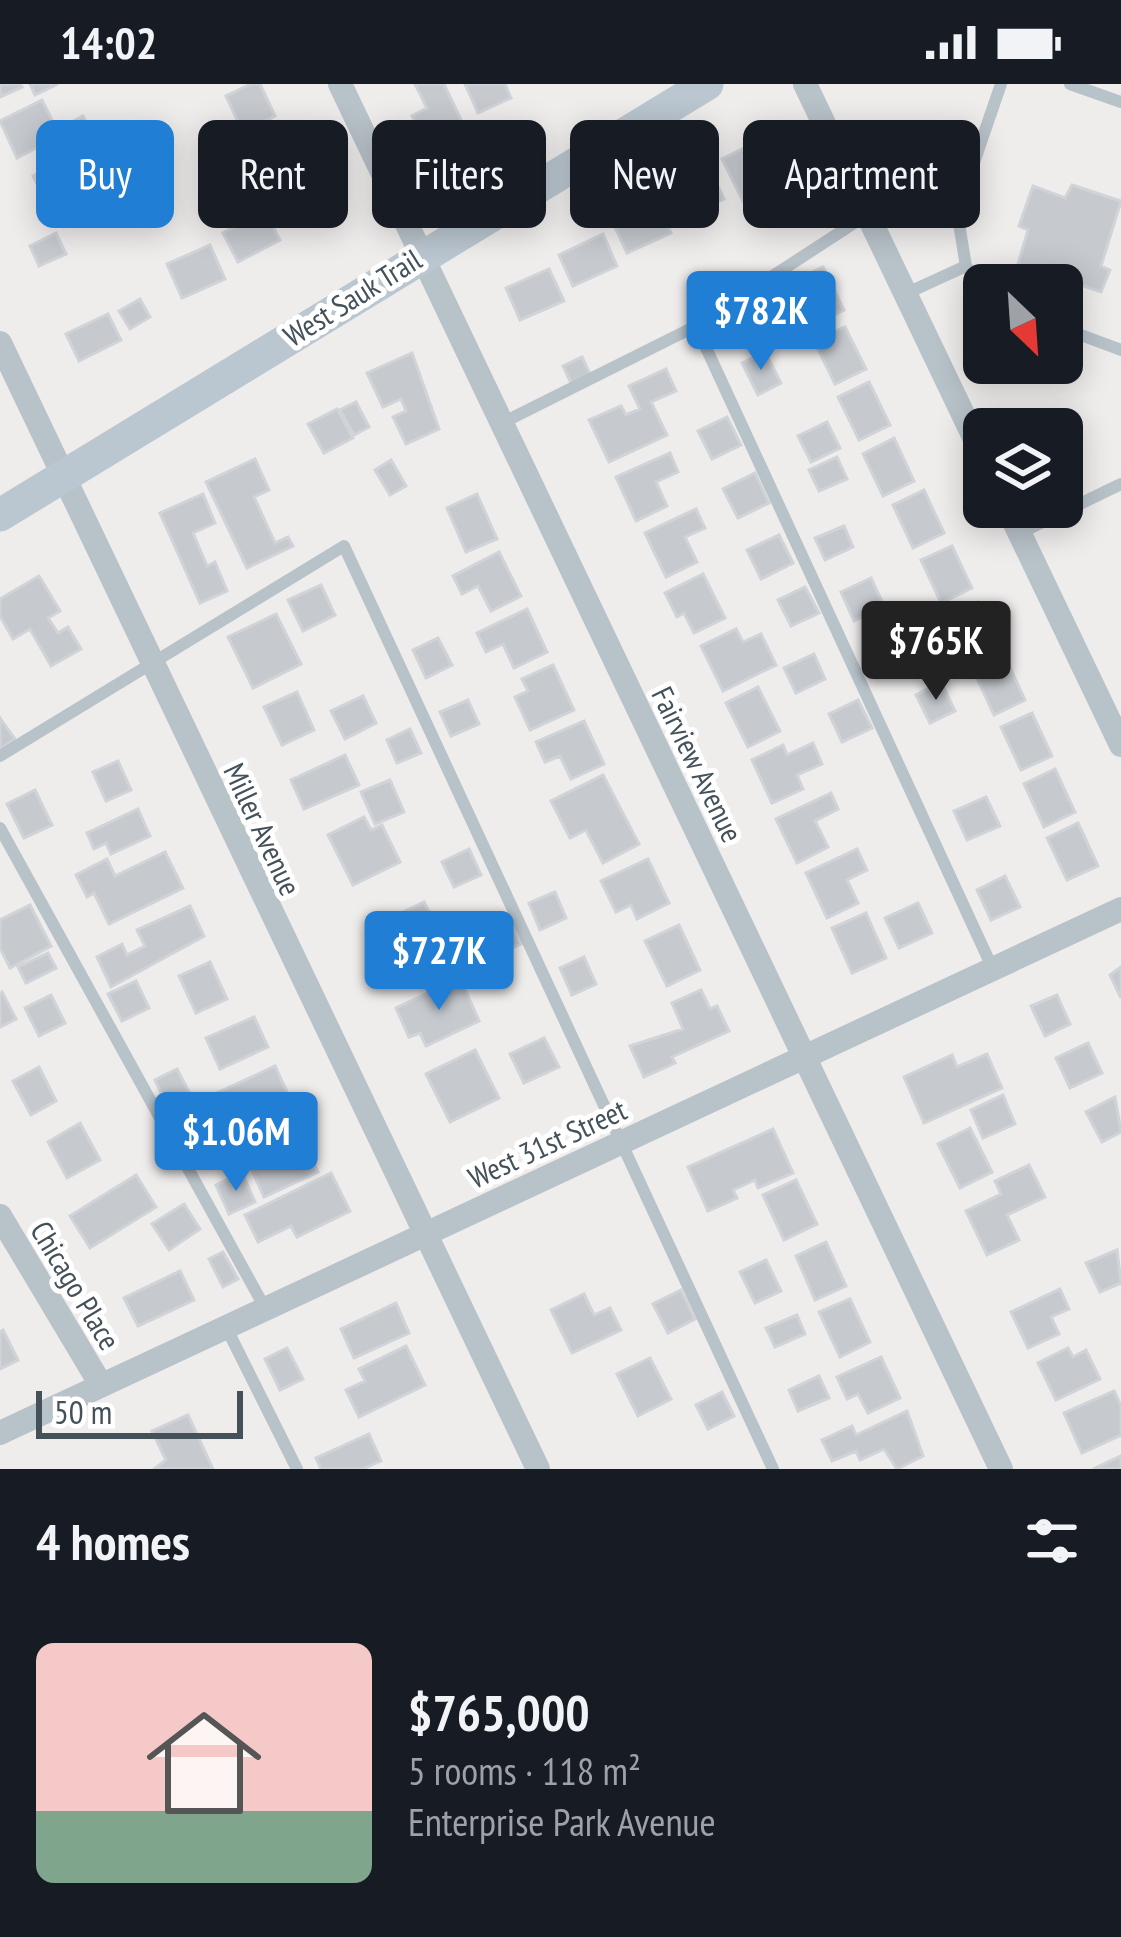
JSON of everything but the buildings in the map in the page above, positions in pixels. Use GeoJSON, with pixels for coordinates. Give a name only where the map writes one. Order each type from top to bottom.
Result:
{"type":"FeatureCollection","features":[{"type":"Feature","properties":{"kind":"main road","name":"West Sauk Trail"},"geometry":{"type":"LineString","coordinates":[[0,515],[421,254],[707,84]]}},
{"type":"Feature","properties":{"kind":"street","name":"Fairview Avenue"},"geometry":{"type":"LineString","coordinates":[[340,84],[1001,1469]]}},
{"type":"Feature","properties":{"kind":"street"},"geometry":{"type":"LineString","coordinates":[[805,84],[823,120]]}},
{"type":"Feature","properties":{"kind":"street"},"geometry":{"type":"LineString","coordinates":[[876,228],[963,414]]}},
{"type":"Feature","properties":{"kind":"street","name":"Miller Avenue"},"geometry":{"type":"LineString","coordinates":[[0,343],[422,1235],[538,1469]]}},
{"type":"Feature","properties":{"kind":"street"},"geometry":{"type":"LineString","coordinates":[[1018,528],[1121,745]]}},
{"type":"Feature","properties":{"kind":"street","name":"West 31st Street"},"geometry":{"type":"LineString","coordinates":[[0,1433],[1121,908]]}},
{"type":"Feature","properties":{"kind":"street","name":"Chicago Place"},"geometry":{"type":"LineString","coordinates":[[0,1216],[101,1385]]}},
{"type":"Feature","properties":{"kind":"lane"},"geometry":{"type":"LineString","coordinates":[[967,264],[958,212],[1001,84]]}},
{"type":"Feature","properties":{"kind":"lane"},"geometry":{"type":"LineString","coordinates":[[1070,84],[1121,102]]}},
{"type":"Feature","properties":{"kind":"lane"},"geometry":{"type":"LineString","coordinates":[[502,423],[696,326],[846,228]]}},
{"type":"Feature","properties":{"kind":"lane"},"geometry":{"type":"LineString","coordinates":[[905,293],[963,268]]}},
{"type":"Feature","properties":{"kind":"lane"},"geometry":{"type":"LineString","coordinates":[[696,326],[992,967]]}},
{"type":"Feature","properties":{"kind":"lane"},"geometry":{"type":"LineString","coordinates":[[1083,336],[1121,350]]}},
{"type":"Feature","properties":{"kind":"lane"},"geometry":{"type":"LineString","coordinates":[[1020,533],[1121,484]]}},
{"type":"Feature","properties":{"kind":"lane"},"geometry":{"type":"LineString","coordinates":[[0,756],[344,546],[773,1469]]}},
{"type":"Feature","properties":{"kind":"lane"},"geometry":{"type":"LineString","coordinates":[[0,828],[266,1308]]}},
{"type":"Feature","properties":{"kind":"lane"},"geometry":{"type":"LineString","coordinates":[[226,1327],[297,1469]]}}]}
